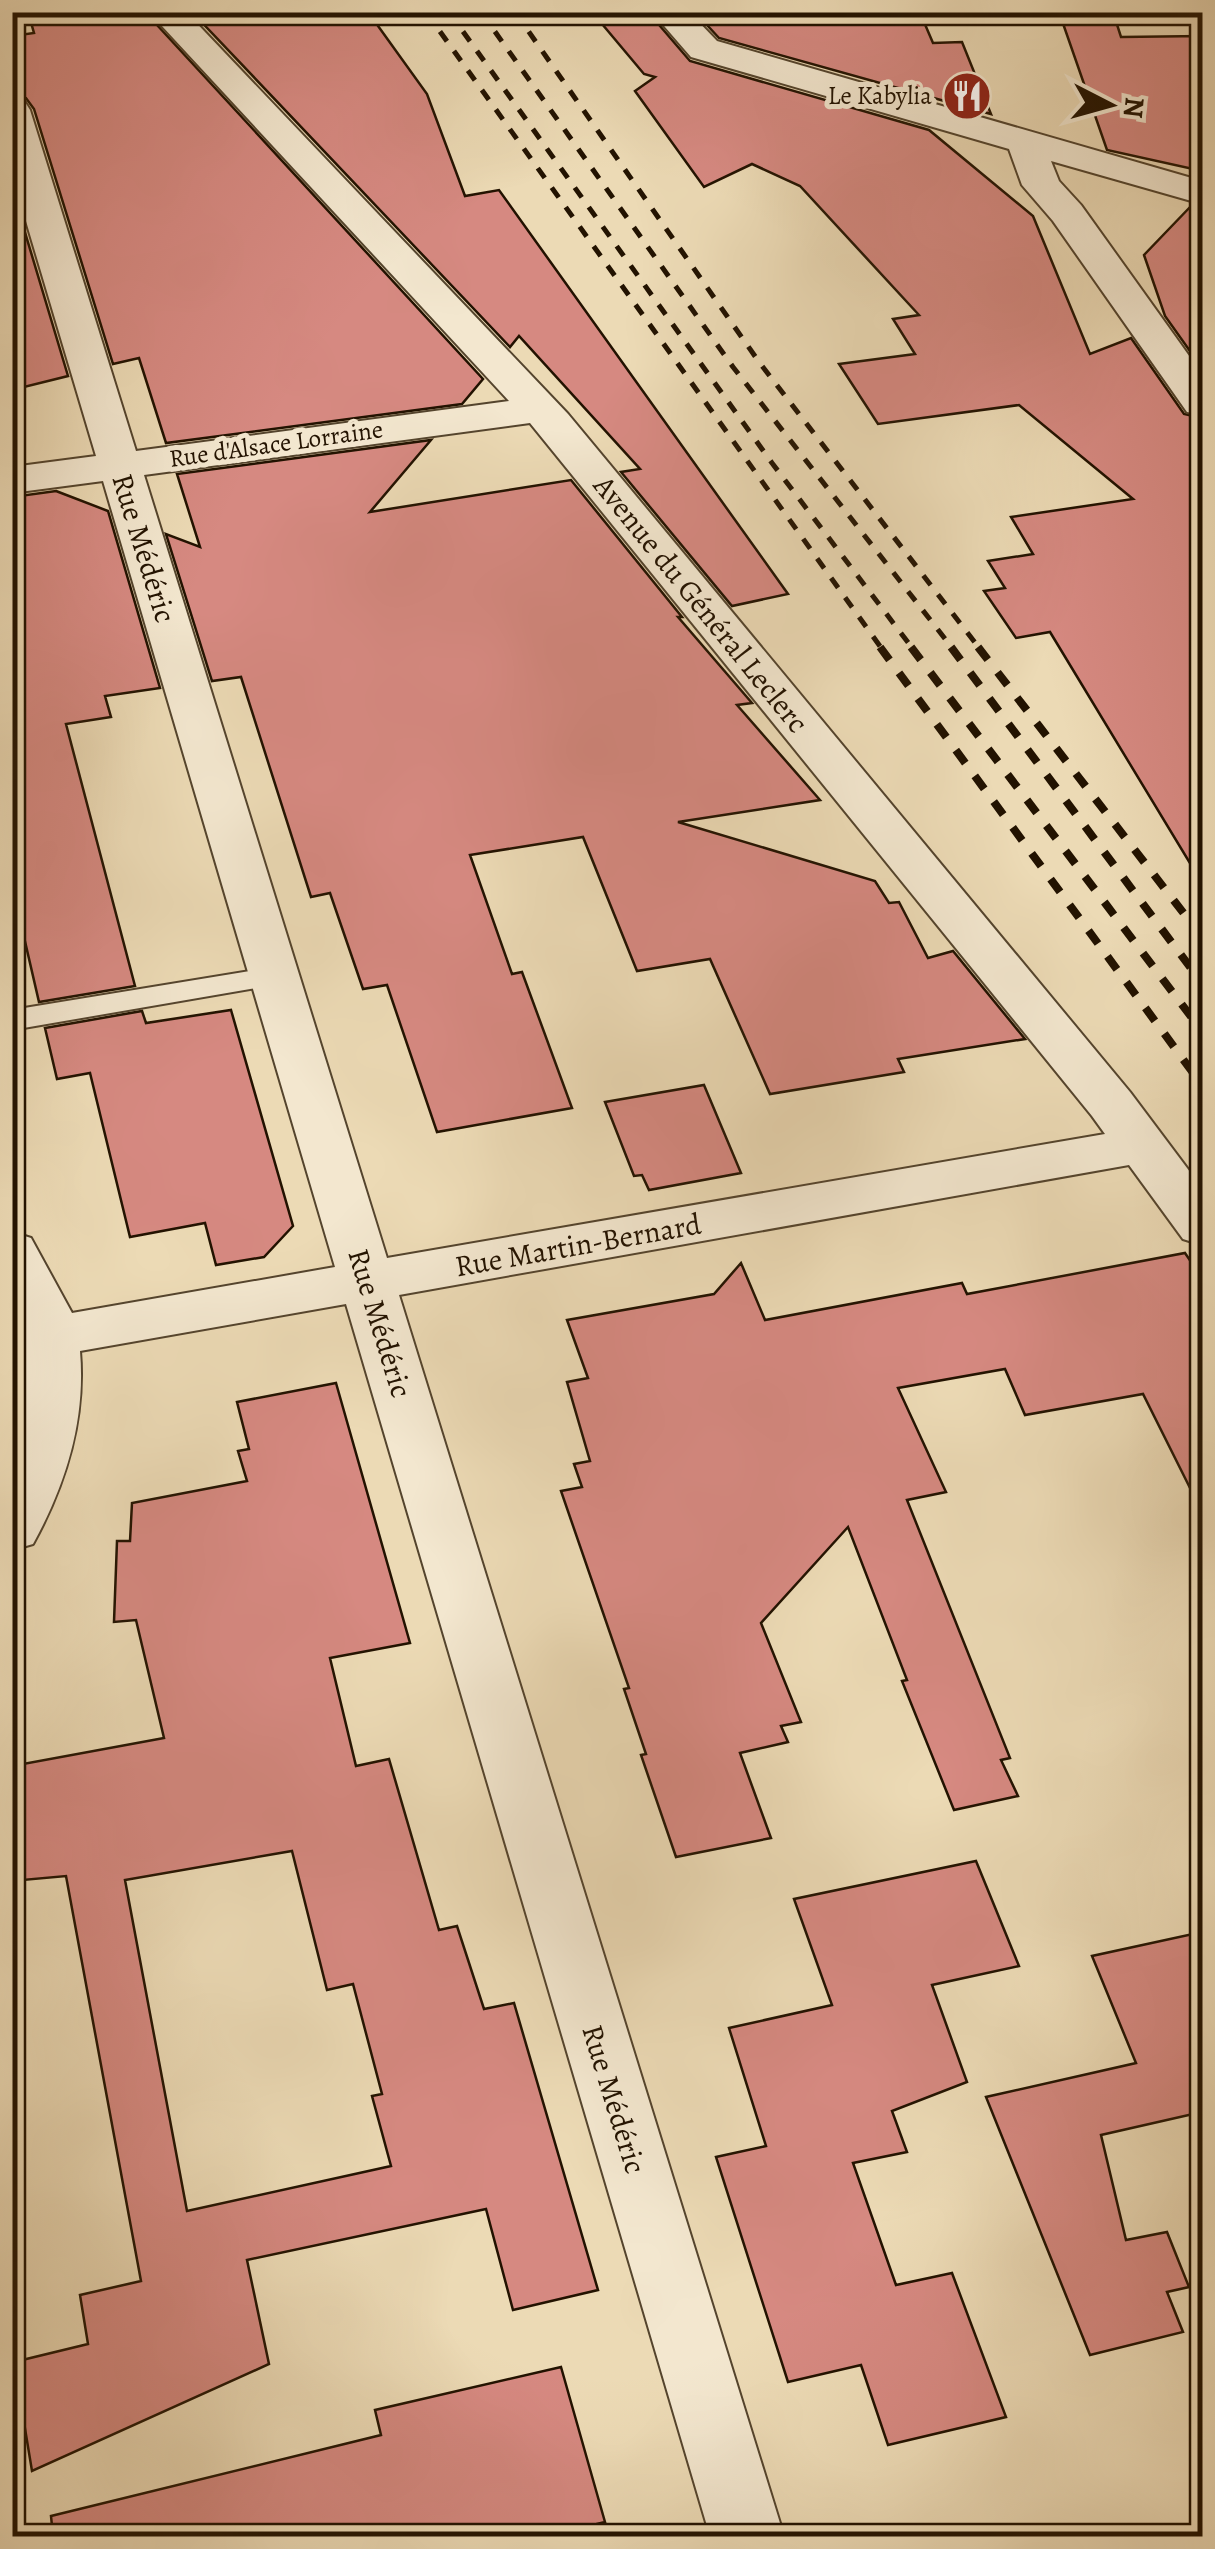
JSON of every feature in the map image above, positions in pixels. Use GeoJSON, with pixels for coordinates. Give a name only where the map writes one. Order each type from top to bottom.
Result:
{"type":"FeatureCollection","features":[{"type":"Feature","properties":{"kind":"street","name":"Avenue du Général Leclerc"},"geometry":{"type":"LineString","coordinates":[[166,12],[540,409],[1144,1145],[1202,1226]]}},
{"type":"Feature","properties":{"kind":"street"},"geometry":{"type":"LineString","coordinates":[[669,12],[704,49],[1202,193]]}},
{"type":"Feature","properties":{"kind":"street","name":"Rue Médéric"},"geometry":{"type":"LineString","coordinates":[[16,133],[748,2536]]}},
{"type":"Feature","properties":{"kind":"street"},"geometry":{"type":"LineString","coordinates":[[1026,145],[1041,184],[1067,213],[1202,403]]}},
{"type":"Feature","properties":{"kind":"street","name":"Rue d'Alsace Lorraine"},"geometry":{"type":"LineString","coordinates":[[12,480],[540,409]]}},
{"type":"Feature","properties":{"kind":"street","name":"Rue Martin-Bernard"},"geometry":{"type":"LineString","coordinates":[[32,1340],[1144,1145]]}},
{"type":"Feature","properties":{"kind":"street"},"geometry":{"type":"LineString","coordinates":[[12,1251],[39,1296],[32,1340],[48,1423],[30,1502],[12,1528]]}},
{"type":"Feature","properties":{"kind":"lane"},"geometry":{"type":"LineString","coordinates":[[12,1020],[274,976]]}},
{"type":"Feature","properties":{"kind":"building"},"geometry":{"type":"Polygon","coordinates":[[[28,12],[145,12],[483,379],[462,404],[166,443],[139,358],[113,364],[34,109],[26,98],[12,95],[12,36],[34,33],[28,12]]]}},
{"type":"Feature","properties":{"kind":"building"},"geometry":{"type":"Polygon","coordinates":[[[192,12],[368,12],[427,94],[465,196],[499,190],[788,594],[732,606],[621,472],[640,469],[519,336],[510,347],[192,12]]]}},
{"type":"Feature","properties":{"kind":"building"},"geometry":{"type":"Polygon","coordinates":[[[592,12],[648,12],[690,61],[929,130],[1033,216],[1090,354],[1131,338],[1184,414],[1202,418],[1202,883],[1050,632],[1016,638],[984,591],[1005,588],[988,561],[1033,554],[1011,517],[1133,499],[1019,405],[878,424],[839,364],[915,354],[893,319],[919,315],[800,186],[752,164],[704,187],[635,91],[655,77],[644,74],[592,12]]]}},
{"type":"Feature","properties":{"kind":"building"},"geometry":{"type":"Polygon","coordinates":[[[695,12],[921,15],[933,43],[962,42],[991,114],[719,38],[695,12]]]}},
{"type":"Feature","properties":{"kind":"building"},"geometry":{"type":"Polygon","coordinates":[[[1059,12],[1113,12],[1121,37],[1202,36],[1202,171],[1107,150],[1059,12]]]}},
{"type":"Feature","properties":{"kind":"building"},"geometry":{"type":"Polygon","coordinates":[[[12,189],[68,376],[12,390],[12,189]]]}},
{"type":"Feature","properties":{"kind":"building"},"geometry":{"type":"Polygon","coordinates":[[[1192,205],[1202,207],[1202,368],[1165,316],[1144,255],[1192,205]]]}},
{"type":"Feature","properties":{"kind":"building"},"geometry":{"type":"Polygon","coordinates":[[[431,440],[370,512],[571,480],[682,617],[678,617],[752,703],[737,705],[820,800],[678,822],[875,881],[889,903],[899,902],[928,958],[953,951],[1025,1039],[898,1059],[904,1072],[770,1094],[710,959],[637,971],[583,837],[470,855],[512,974],[522,972],[572,1108],[437,1132],[387,985],[363,989],[330,893],[311,897],[241,677],[212,681],[166,534],[200,547],[177,474],[431,440]]]}},
{"type":"Feature","properties":{"kind":"building"},"geometry":{"type":"Polygon","coordinates":[[[56,491],[108,511],[160,688],[105,696],[111,717],[66,724],[135,986],[39,1002],[12,885],[12,497],[56,491]]]}},
{"type":"Feature","properties":{"kind":"building"},"geometry":{"type":"Polygon","coordinates":[[[231,1010],[293,1226],[264,1257],[216,1265],[205,1223],[130,1237],[90,1073],[57,1079],[45,1028],[142,1011],[146,1023],[231,1010]]]}},
{"type":"Feature","properties":{"kind":"building"},"geometry":{"type":"Polygon","coordinates":[[[704,1085],[741,1173],[649,1190],[642,1175],[634,1176],[605,1102],[704,1085]]]}},
{"type":"Feature","properties":{"kind":"building"},"geometry":{"type":"Polygon","coordinates":[[[1185,1253],[1202,1278],[1202,1512],[1143,1394],[1025,1415],[1005,1369],[898,1388],[946,1492],[907,1500],[1010,1758],[1001,1760],[1018,1796],[954,1810],[902,1681],[907,1680],[848,1527],[761,1623],[801,1722],[781,1726],[788,1742],[740,1753],[771,1838],[676,1857],[641,1755],[646,1754],[624,1689],[629,1688],[561,1491],[582,1487],[574,1464],[590,1461],[567,1382],[588,1378],[567,1320],[714,1294],[741,1263],[765,1320],[962,1283],[967,1294],[1185,1253]]]}},
{"type":"Feature","properties":{"kind":"building"},"geometry":{"type":"Polygon","coordinates":[[[336,1383],[410,1643],[330,1658],[356,1766],[389,1759],[439,1930],[457,1926],[484,2009],[514,2003],[598,2290],[513,2310],[486,2209],[247,2260],[269,2364],[32,2471],[14,2362],[88,2344],[80,2295],[141,2281],[66,1876],[12,1881],[12,1766],[164,1738],[136,1620],[114,1622],[117,1541],[130,1541],[132,1503],[247,1481],[238,1451],[249,1449],[237,1402],[336,1383]],[[292,1851],[125,1880],[187,2211],[391,2166],[372,2096],[382,2094],[353,1984],[327,1990],[292,1851]]]}},
{"type":"Feature","properties":{"kind":"building"},"geometry":{"type":"Polygon","coordinates":[[[976,1861],[1019,1966],[932,1985],[967,2082],[892,2111],[907,2152],[853,2163],[896,2285],[952,2273],[1006,2417],[888,2445],[861,2365],[788,2382],[716,2157],[766,2146],[729,2028],[832,2005],[794,1899],[976,1861]]]}},
{"type":"Feature","properties":{"kind":"building"},"geometry":{"type":"Polygon","coordinates":[[[1202,1932],[1202,2112],[1101,2135],[1126,2240],[1167,2232],[1189,2287],[1167,2292],[1183,2332],[1090,2355],[986,2097],[1136,2063],[1092,1956],[1202,1932]]]}},
{"type":"Feature","properties":{"kind":"building"},"geometry":{"type":"Polygon","coordinates":[[[561,2367],[605,2522],[548,2536],[53,2536],[51,2516],[381,2435],[375,2410],[561,2367]]]}},
{"type":"Feature","properties":{"kind":"railway"},"geometry":{"type":"LineString","coordinates":[[426,12],[882,649]]}},
{"type":"Feature","properties":{"kind":"railway"},"geometry":{"type":"LineString","coordinates":[[449,12],[772,463],[913,649]]}},
{"type":"Feature","properties":{"kind":"railway"},"geometry":{"type":"LineString","coordinates":[[481,12],[733,367],[953,649]]}},
{"type":"Feature","properties":{"kind":"railway"},"geometry":{"type":"LineString","coordinates":[[515,12],[759,362],[980,649]]}},
{"type":"Feature","properties":{"kind":"railway"},"geometry":{"type":"LineString","coordinates":[[880,647],[1202,1085]]}},
{"type":"Feature","properties":{"kind":"railway"},"geometry":{"type":"LineString","coordinates":[[911,647],[1202,1031]]}},
{"type":"Feature","properties":{"kind":"railway"},"geometry":{"type":"LineString","coordinates":[[951,647],[1202,983]]}},
{"type":"Feature","properties":{"kind":"railway"},"geometry":{"type":"LineString","coordinates":[[978,647],[1202,937]]}},
{"type":"Feature","properties":{"kind":"place","name":"Le Kabylia"},"geometry":{"type":"Point","coordinates":[967,96]}}]}
